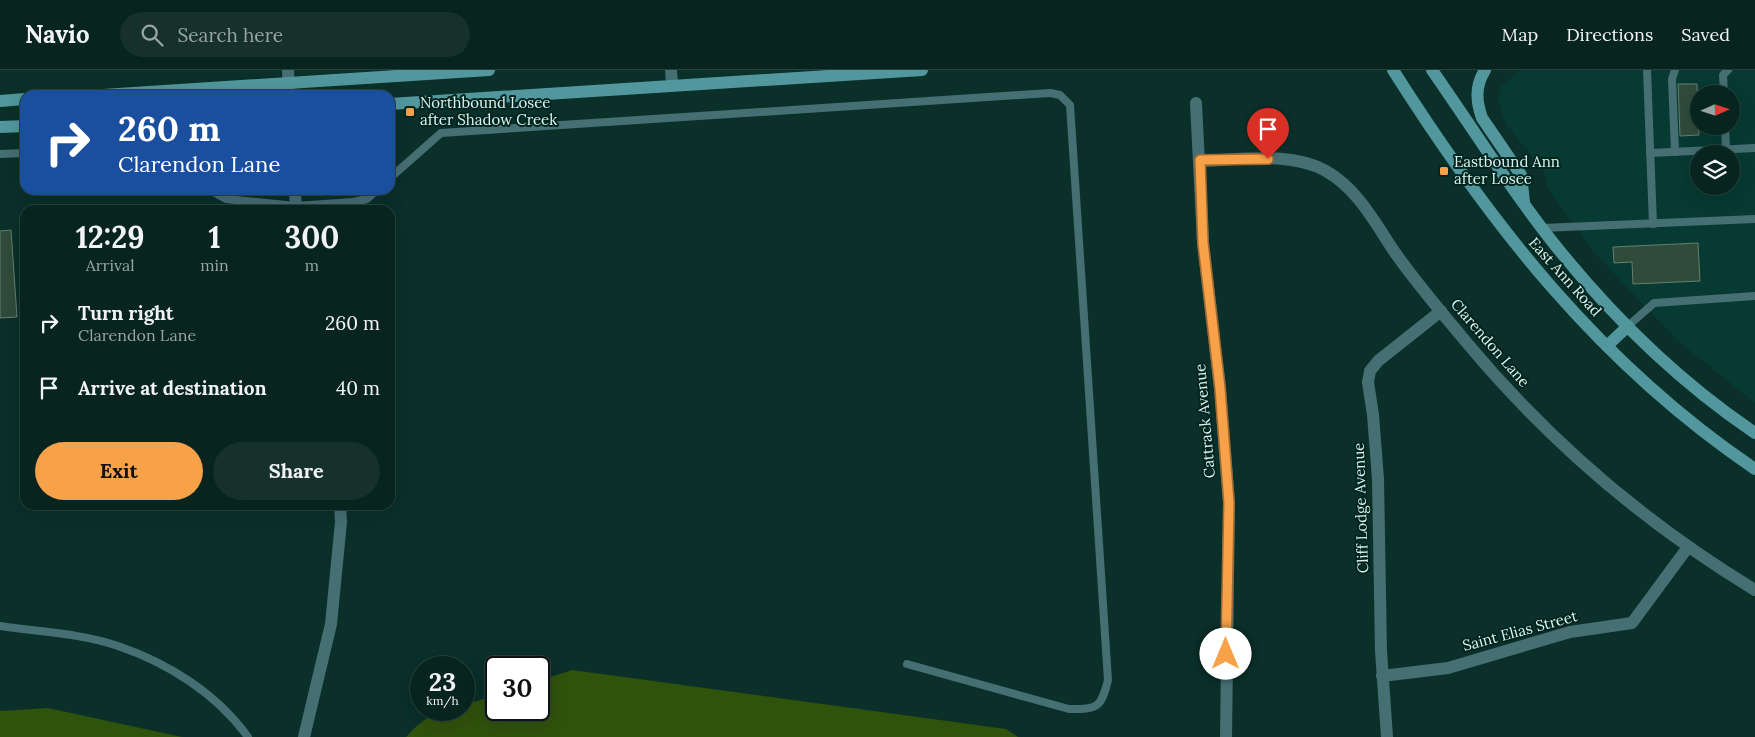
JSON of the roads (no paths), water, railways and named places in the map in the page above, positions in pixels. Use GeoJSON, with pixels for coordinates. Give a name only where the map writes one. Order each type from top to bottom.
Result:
{"type":"FeatureCollection","features":[{"type":"Feature","properties":{"kind":"main road"},"geometry":{"type":"LineString","coordinates":[[289,90],[489,70]]}},
{"type":"Feature","properties":{"kind":"main road"},"geometry":{"type":"LineString","coordinates":[[395,104],[922,70]]}},
{"type":"Feature","properties":{"kind":"main road","name":"East Ann Road"},"geometry":{"type":"LineString","coordinates":[[1392,70],[1507,236],[1538,274],[1607,346],[1686,418],[1755,469]]}},
{"type":"Feature","properties":{"kind":"main road","name":"East Ann Road"},"geometry":{"type":"LineString","coordinates":[[1432,70],[1524,204],[1593,290],[1628,326],[1686,380],[1755,433]]}},
{"type":"Feature","properties":{"kind":"main road"},"geometry":{"type":"LineString","coordinates":[[1485,70],[1477,91],[1478,108],[1482,118],[1521,175],[1524,204]]}},
{"type":"Feature","properties":{"kind":"main road"},"geometry":{"type":"LineString","coordinates":[[0,101],[20,99]]}},
{"type":"Feature","properties":{"kind":"main road"},"geometry":{"type":"LineString","coordinates":[[0,128],[20,126]]}},
{"type":"Feature","properties":{"kind":"main road"},"geometry":{"type":"LineString","coordinates":[[1607,346],[1628,326]]}},
{"type":"Feature","properties":{"kind":"street"},"geometry":{"type":"LineString","coordinates":[[288,70],[289,90]]}},
{"type":"Feature","properties":{"kind":"street"},"geometry":{"type":"LineString","coordinates":[[671,70],[672,85]]}},
{"type":"Feature","properties":{"kind":"street","name":"Cattrack Avenue"},"geometry":{"type":"LineString","coordinates":[[1196,103],[1203,243],[1220,388],[1229,503],[1226,737]]}},
{"type":"Feature","properties":{"kind":"street","name":"Clarendon Lane"},"geometry":{"type":"LineString","coordinates":[[1200,160],[1279,159],[1299,162],[1325,170],[1342,182],[1361,202],[1397,255],[1441,311],[1492,372],[1548,431],[1623,496],[1688,547],[1755,590]]}},
{"type":"Feature","properties":{"kind":"street","name":"Cliff Lodge Avenue"},"geometry":{"type":"LineString","coordinates":[[1388,737],[1382,676],[1378,479],[1373,415],[1368,382],[1370,371],[1378,361],[1441,311]]}},
{"type":"Feature","properties":{"kind":"street"},"geometry":{"type":"LineString","coordinates":[[304,737],[331,624],[340,510]]}},
{"type":"Feature","properties":{"kind":"street","name":"Saint Elias Street"},"geometry":{"type":"LineString","coordinates":[[1382,676],[1448,668],[1570,632],[1632,623],[1688,547]]}},
{"type":"Feature","properties":{"kind":"lane"},"geometry":{"type":"LineString","coordinates":[[1647,70],[1653,224]]}},
{"type":"Feature","properties":{"kind":"lane"},"geometry":{"type":"LineString","coordinates":[[1675,70],[1672,79],[1675,152]]}},
{"type":"Feature","properties":{"kind":"lane"},"geometry":{"type":"LineString","coordinates":[[1724,85],[1723,76],[1728,70]]}},
{"type":"Feature","properties":{"kind":"lane"},"geometry":{"type":"LineString","coordinates":[[395,173],[441,132],[1050,93],[1060,95],[1070,105],[1071,115],[1108,680],[1102,702],[1092,709],[1069,709],[907,664]]}},
{"type":"Feature","properties":{"kind":"lane"},"geometry":{"type":"LineString","coordinates":[[1740,149],[1755,148]]}},
{"type":"Feature","properties":{"kind":"lane"},"geometry":{"type":"LineString","coordinates":[[1650,153],[1690,151]]}},
{"type":"Feature","properties":{"kind":"lane"},"geometry":{"type":"LineString","coordinates":[[0,154],[20,153]]}},
{"type":"Feature","properties":{"kind":"lane"},"geometry":{"type":"LineString","coordinates":[[219,195],[226,199],[273,205]]}},
{"type":"Feature","properties":{"kind":"lane"},"geometry":{"type":"LineString","coordinates":[[324,205],[353,202],[367,199],[371,195]]}},
{"type":"Feature","properties":{"kind":"lane"},"geometry":{"type":"LineString","coordinates":[[1542,228],[1755,219]]}},
{"type":"Feature","properties":{"kind":"lane"},"geometry":{"type":"LineString","coordinates":[[1628,326],[1654,303],[1755,296]]}},
{"type":"Feature","properties":{"kind":"lane"},"geometry":{"type":"LineString","coordinates":[[0,626],[82,638],[117,646],[167,666],[197,686],[237,722],[248,737]]}},
{"type":"Feature","properties":{"kind":"place","name":"Northbound Losee after Shadow Creek"},"geometry":{"type":"Point","coordinates":[410,112]}},
{"type":"Feature","properties":{"kind":"place","name":"Eastbound Ann after Losee"},"geometry":{"type":"Point","coordinates":[1444,171]}}]}
